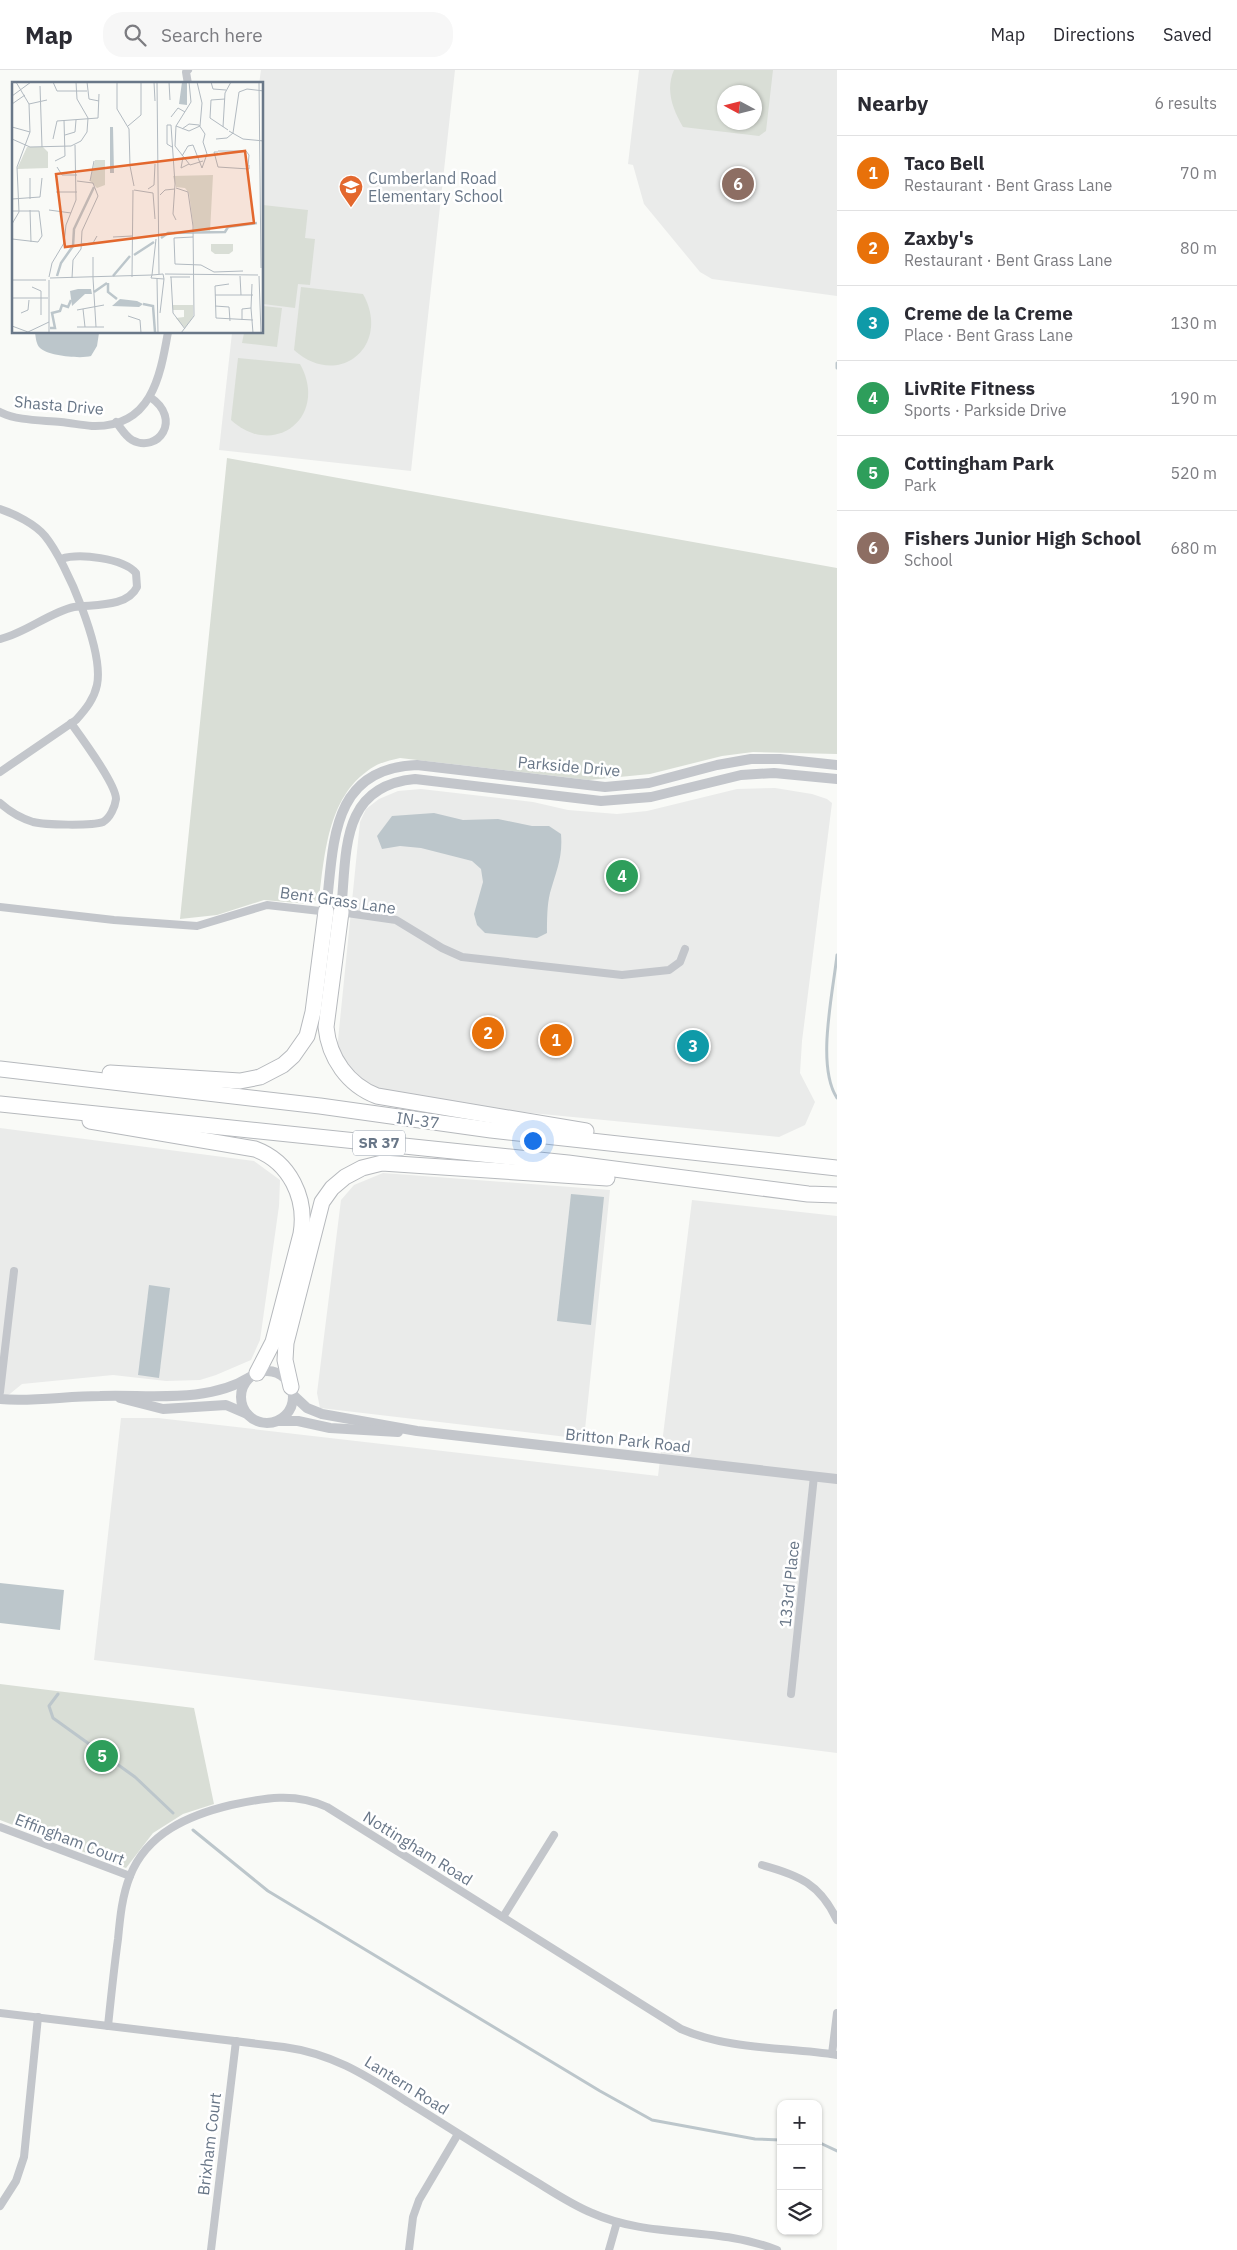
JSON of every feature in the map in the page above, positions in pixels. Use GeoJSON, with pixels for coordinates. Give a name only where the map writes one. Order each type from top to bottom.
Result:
{"type":"FeatureCollection","features":[{"type":"Feature","properties":{"kind":"highway"},"geometry":{"type":"LineString","coordinates":[[19,1071],[62,1069],[240,1081],[268,1074],[293,1056],[310,1029],[334,912]]}},
{"type":"Feature","properties":{"kind":"highway"},"geometry":{"type":"LineString","coordinates":[[334,912],[326,1027],[328,1042],[337,1062],[354,1083],[377,1096],[612,1135],[650,1148]]}},
{"type":"Feature","properties":{"kind":"highway","name":"IN-37"},"geometry":{"type":"LineString","coordinates":[[0,1069],[320,1106],[491,1130],[837,1168]]}},
{"type":"Feature","properties":{"kind":"highway","name":"IN-37"},"geometry":{"type":"LineString","coordinates":[[0,1104],[60,1108],[558,1162],[731,1186],[837,1195]]}},
{"type":"Feature","properties":{"kind":"highway"},"geometry":{"type":"LineString","coordinates":[[26,1107],[64,1116],[255,1149],[275,1160],[287,1172],[299,1196],[302,1226],[273,1342],[253,1375]]}},
{"type":"Feature","properties":{"kind":"highway"},"geometry":{"type":"LineString","coordinates":[[773,1161],[837,1160]]}},
{"type":"Feature","properties":{"kind":"highway"},"geometry":{"type":"LineString","coordinates":[[292,1391],[285,1360],[286,1343],[319,1209],[332,1188],[355,1171],[372,1165],[390,1163],[731,1186]]}},
{"type":"Feature","properties":{"kind":"highway"},"geometry":{"type":"LineString","coordinates":[[808,1194],[837,1199]]}},
{"type":"Feature","properties":{"kind":"street","name":"Shasta Drive"},"geometry":{"type":"LineString","coordinates":[[0,412],[16,417],[93,426],[116,422],[133,414],[150,397],[161,370],[168,334]]}},
{"type":"Feature","properties":{"kind":"street","name":"Shasta Drive"},"geometry":{"type":"LineString","coordinates":[[116,422],[126,435],[137,442],[150,442],[158,439],[163,432],[167,419],[163,407],[150,397]]}},
{"type":"Feature","properties":{"kind":"street"},"geometry":{"type":"LineString","coordinates":[[0,509],[27,522],[44,535],[61,559],[87,621],[99,670],[95,694],[86,710],[72,722],[0,772]]}},
{"type":"Feature","properties":{"kind":"street"},"geometry":{"type":"LineString","coordinates":[[0,639],[20,633],[66,610],[96,606],[131,596],[137,588],[138,578],[136,573],[126,565],[80,555],[61,559]]}},
{"type":"Feature","properties":{"kind":"street"},"geometry":{"type":"LineString","coordinates":[[0,803],[23,819],[36,823],[91,824],[102,822],[108,817],[115,804],[114,790],[72,722]]}},
{"type":"Feature","properties":{"kind":"street","name":"Parkside Drive"},"geometry":{"type":"LineString","coordinates":[[334,912],[336,828],[345,806],[360,786],[372,776],[400,766],[417,765],[605,787],[649,783],[717,765],[751,759],[780,759],[837,765]]}},
{"type":"Feature","properties":{"kind":"street","name":"Parkside Drive"},"geometry":{"type":"LineString","coordinates":[[334,912],[352,825],[364,800],[375,790],[401,780],[416,779],[602,801],[651,797],[741,775],[774,773],[837,779]]}},
{"type":"Feature","properties":{"kind":"street","name":"Bent Grass Lane"},"geometry":{"type":"LineString","coordinates":[[0,907],[114,920],[197,926],[267,905],[334,912],[396,920],[442,948],[462,957],[622,975],[670,970],[680,962],[685,949]]}},
{"type":"Feature","properties":{"kind":"street"},"geometry":{"type":"LineString","coordinates":[[0,1392],[14,1271]]}},
{"type":"Feature","properties":{"kind":"street"},"geometry":{"type":"LineString","coordinates":[[0,1399],[26,1400],[115,1396],[180,1396],[213,1392],[236,1385],[253,1375],[265,1371],[281,1375],[292,1391],[292,1405],[288,1412],[273,1422],[257,1420],[226,1405],[164,1409],[115,1396]]}},
{"type":"Feature","properties":{"kind":"street"},"geometry":{"type":"LineString","coordinates":[[250,1416],[242,1401],[244,1384],[253,1375]]}},
{"type":"Feature","properties":{"kind":"street","name":"Britton Park Road"},"geometry":{"type":"LineString","coordinates":[[292,1391],[308,1408],[322,1414],[416,1431],[837,1479]]}},
{"type":"Feature","properties":{"kind":"street","name":"Britton Park Road"},"geometry":{"type":"LineString","coordinates":[[273,1422],[288,1419],[330,1428],[401,1432],[416,1431]]}},
{"type":"Feature","properties":{"kind":"street","name":"133rd Place"},"geometry":{"type":"LineString","coordinates":[[791,1694],[814,1476]]}},
{"type":"Feature","properties":{"kind":"street","name":"Nottingham Road"},"geometry":{"type":"LineString","coordinates":[[108,2026],[122,1908],[130,1876],[152,1843],[172,1827],[186,1819],[208,1811],[260,1798],[292,1797],[327,1807],[689,2032],[725,2041],[834,2054]]}},
{"type":"Feature","properties":{"kind":"street","name":"Effingham Court"},"geometry":{"type":"LineString","coordinates":[[0,1827],[130,1876]]}},
{"type":"Feature","properties":{"kind":"street"},"geometry":{"type":"LineString","coordinates":[[503,1917],[554,1835]]}},
{"type":"Feature","properties":{"kind":"street"},"geometry":{"type":"LineString","coordinates":[[762,1865],[785,1871],[810,1883],[823,1897],[837,1920]]}},
{"type":"Feature","properties":{"kind":"street"},"geometry":{"type":"LineString","coordinates":[[834,2054],[837,2013]]}},
{"type":"Feature","properties":{"kind":"street","name":"Lantern Road"},"geometry":{"type":"LineString","coordinates":[[0,2014],[236,2041],[295,2049],[333,2059],[376,2081],[458,2134],[573,2204],[592,2213],[617,2222],[718,2235],[750,2241],[777,2250]]}},
{"type":"Feature","properties":{"kind":"street"},"geometry":{"type":"LineString","coordinates":[[0,2206],[16,2181],[24,2157],[38,2017]]}},
{"type":"Feature","properties":{"kind":"street","name":"Brixham Court"},"geometry":{"type":"LineString","coordinates":[[211,2250],[236,2041]]}},
{"type":"Feature","properties":{"kind":"street"},"geometry":{"type":"LineString","coordinates":[[409,2250],[413,2217],[419,2200],[458,2134]]}},
{"type":"Feature","properties":{"kind":"street"},"geometry":{"type":"LineString","coordinates":[[609,2250],[617,2222]]}},
{"type":"Feature","properties":{"kind":"shaded area","name":"Cumberland Road Elementary School"},"geometry":{"type":"Polygon","coordinates":[[[261,70],[455,70],[411,471],[219,450],[232,334],[264,334],[264,82],[259,82],[261,70]]]}},
{"type":"Feature","properties":{"kind":"shaded area"},"geometry":{"type":"Polygon","coordinates":[[[639,70],[837,70],[837,296],[712,279],[700,272],[644,204],[633,165],[628,164],[639,70]]]}},
{"type":"Feature","properties":{"kind":"shaded area"},"geometry":{"type":"Polygon","coordinates":[[[674,70],[773,70],[766,131],[759,136],[683,127],[671,100],[670,85],[674,70]]]}},
{"type":"Feature","properties":{"kind":"shaded area"},"geometry":{"type":"Polygon","coordinates":[[[264,205],[308,210],[305,238],[315,239],[310,285],[298,284],[295,308],[264,304],[264,205]]]}},
{"type":"Feature","properties":{"kind":"shaded area"},"geometry":{"type":"Polygon","coordinates":[[[301,287],[363,294],[370,313],[371,330],[366,345],[356,356],[343,364],[327,365],[311,361],[294,350],[301,287]]]}},
{"type":"Feature","properties":{"kind":"shaded area"},"geometry":{"type":"Polygon","coordinates":[[[264,306],[282,308],[277,347],[242,343],[244,334],[264,334],[264,306]]]}},
{"type":"Feature","properties":{"kind":"shaded area"},"geometry":{"type":"Polygon","coordinates":[[[35,334],[99,334],[97,346],[91,356],[57,355],[44,351],[36,341],[35,334]]]}},
{"type":"Feature","properties":{"kind":"shaded area"},"geometry":{"type":"Polygon","coordinates":[[[238,358],[300,364],[307,383],[308,400],[303,415],[293,427],[280,434],[264,435],[248,431],[231,420],[238,358]]]}},
{"type":"Feature","properties":{"kind":"shaded area"},"geometry":{"type":"Polygon","coordinates":[[[227,458],[837,568],[837,754],[753,752],[722,756],[650,774],[589,780],[400,758],[390,760],[375,766],[359,778],[347,792],[338,808],[327,843],[319,899],[308,904],[264,900],[217,915],[180,919],[227,458]]]}},
{"type":"Feature","properties":{"kind":"shaded area"},"geometry":{"type":"Polygon","coordinates":[[[775,788],[812,794],[827,799],[832,803],[802,1041],[800,1073],[815,1102],[805,1125],[779,1137],[521,1112],[370,1089],[360,1085],[337,1050],[360,822],[366,809],[379,799],[398,791],[421,789],[533,802],[568,810],[617,814],[647,811],[737,789],[775,788]]]}},
{"type":"Feature","properties":{"kind":"shaded area"},"geometry":{"type":"Polygon","coordinates":[[[434,813],[463,820],[498,819],[532,826],[549,826],[561,834],[560,857],[548,902],[547,933],[537,938],[485,933],[477,925],[474,914],[483,882],[481,869],[472,861],[421,848],[400,846],[382,849],[377,836],[392,816],[434,813]]]}},
{"type":"Feature","properties":{"kind":"shaded area"},"geometry":{"type":"Polygon","coordinates":[[[0,1128],[254,1161],[280,1180],[279,1206],[260,1340],[251,1360],[200,1380],[166,1381],[113,1375],[22,1384],[0,1402],[0,1128]]]}},
{"type":"Feature","properties":{"kind":"shaded area"},"geometry":{"type":"Polygon","coordinates":[[[383,1173],[610,1190],[584,1439],[320,1408],[317,1393],[341,1200],[354,1185],[383,1173]]]}},
{"type":"Feature","properties":{"kind":"shaded area"},"geometry":{"type":"Polygon","coordinates":[[[571,1194],[604,1197],[591,1325],[557,1321],[571,1194]]]}},
{"type":"Feature","properties":{"kind":"shaded area"},"geometry":{"type":"Polygon","coordinates":[[[692,1200],[837,1216],[837,1753],[94,1660],[121,1418],[158,1418],[658,1476],[692,1200]]]}},
{"type":"Feature","properties":{"kind":"shaded area"},"geometry":{"type":"Polygon","coordinates":[[[149,1285],[170,1288],[159,1378],[138,1375],[149,1285]]]}},
{"type":"Feature","properties":{"kind":"shaded area"},"geometry":{"type":"Polygon","coordinates":[[[0,1583],[64,1590],[60,1630],[0,1623],[0,1583]]]}},
{"type":"Feature","properties":{"kind":"shaded area"},"geometry":{"type":"Polygon","coordinates":[[[0,1684],[194,1708],[214,1804],[183,1814],[153,1833],[126,1868],[0,1820],[0,1684]]]}},
{"type":"Feature","properties":{"kind":"waterway"},"geometry":{"type":"LineString","coordinates":[[837,363],[837,368]]}},
{"type":"Feature","properties":{"kind":"waterway"},"geometry":{"type":"LineString","coordinates":[[837,955],[827,1049],[831,1084],[837,1098]]}},
{"type":"Feature","properties":{"kind":"waterway"},"geometry":{"type":"LineString","coordinates":[[58,1694],[49,1706],[53,1718],[135,1777],[173,1813]]}},
{"type":"Feature","properties":{"kind":"waterway"},"geometry":{"type":"LineString","coordinates":[[193,1830],[268,1891],[600,2091],[652,2120],[755,2139],[777,2140]]}},
{"type":"Feature","properties":{"kind":"waterway"},"geometry":{"type":"LineString","coordinates":[[822,2144],[837,2151]]}},
{"type":"Feature","properties":{"kind":"place","name":"Fishers Junior High School"},"geometry":{"type":"Point","coordinates":[738,184]}},
{"type":"Feature","properties":{"kind":"place","name":"Cumberland Road Elementary School"},"geometry":{"type":"Point","coordinates":[351,208]}},
{"type":"Feature","properties":{"kind":"place","name":"LivRite Fitness"},"geometry":{"type":"Point","coordinates":[622,876]}},
{"type":"Feature","properties":{"kind":"place","name":"Zaxby's"},"geometry":{"type":"Point","coordinates":[488,1033]}},
{"type":"Feature","properties":{"kind":"place","name":"Taco Bell"},"geometry":{"type":"Point","coordinates":[556,1040]}},
{"type":"Feature","properties":{"kind":"place","name":"Creme de la Creme"},"geometry":{"type":"Point","coordinates":[693,1046]}},
{"type":"Feature","properties":{"kind":"place","name":"Cottingham Park"},"geometry":{"type":"Point","coordinates":[102,1756]}}]}
